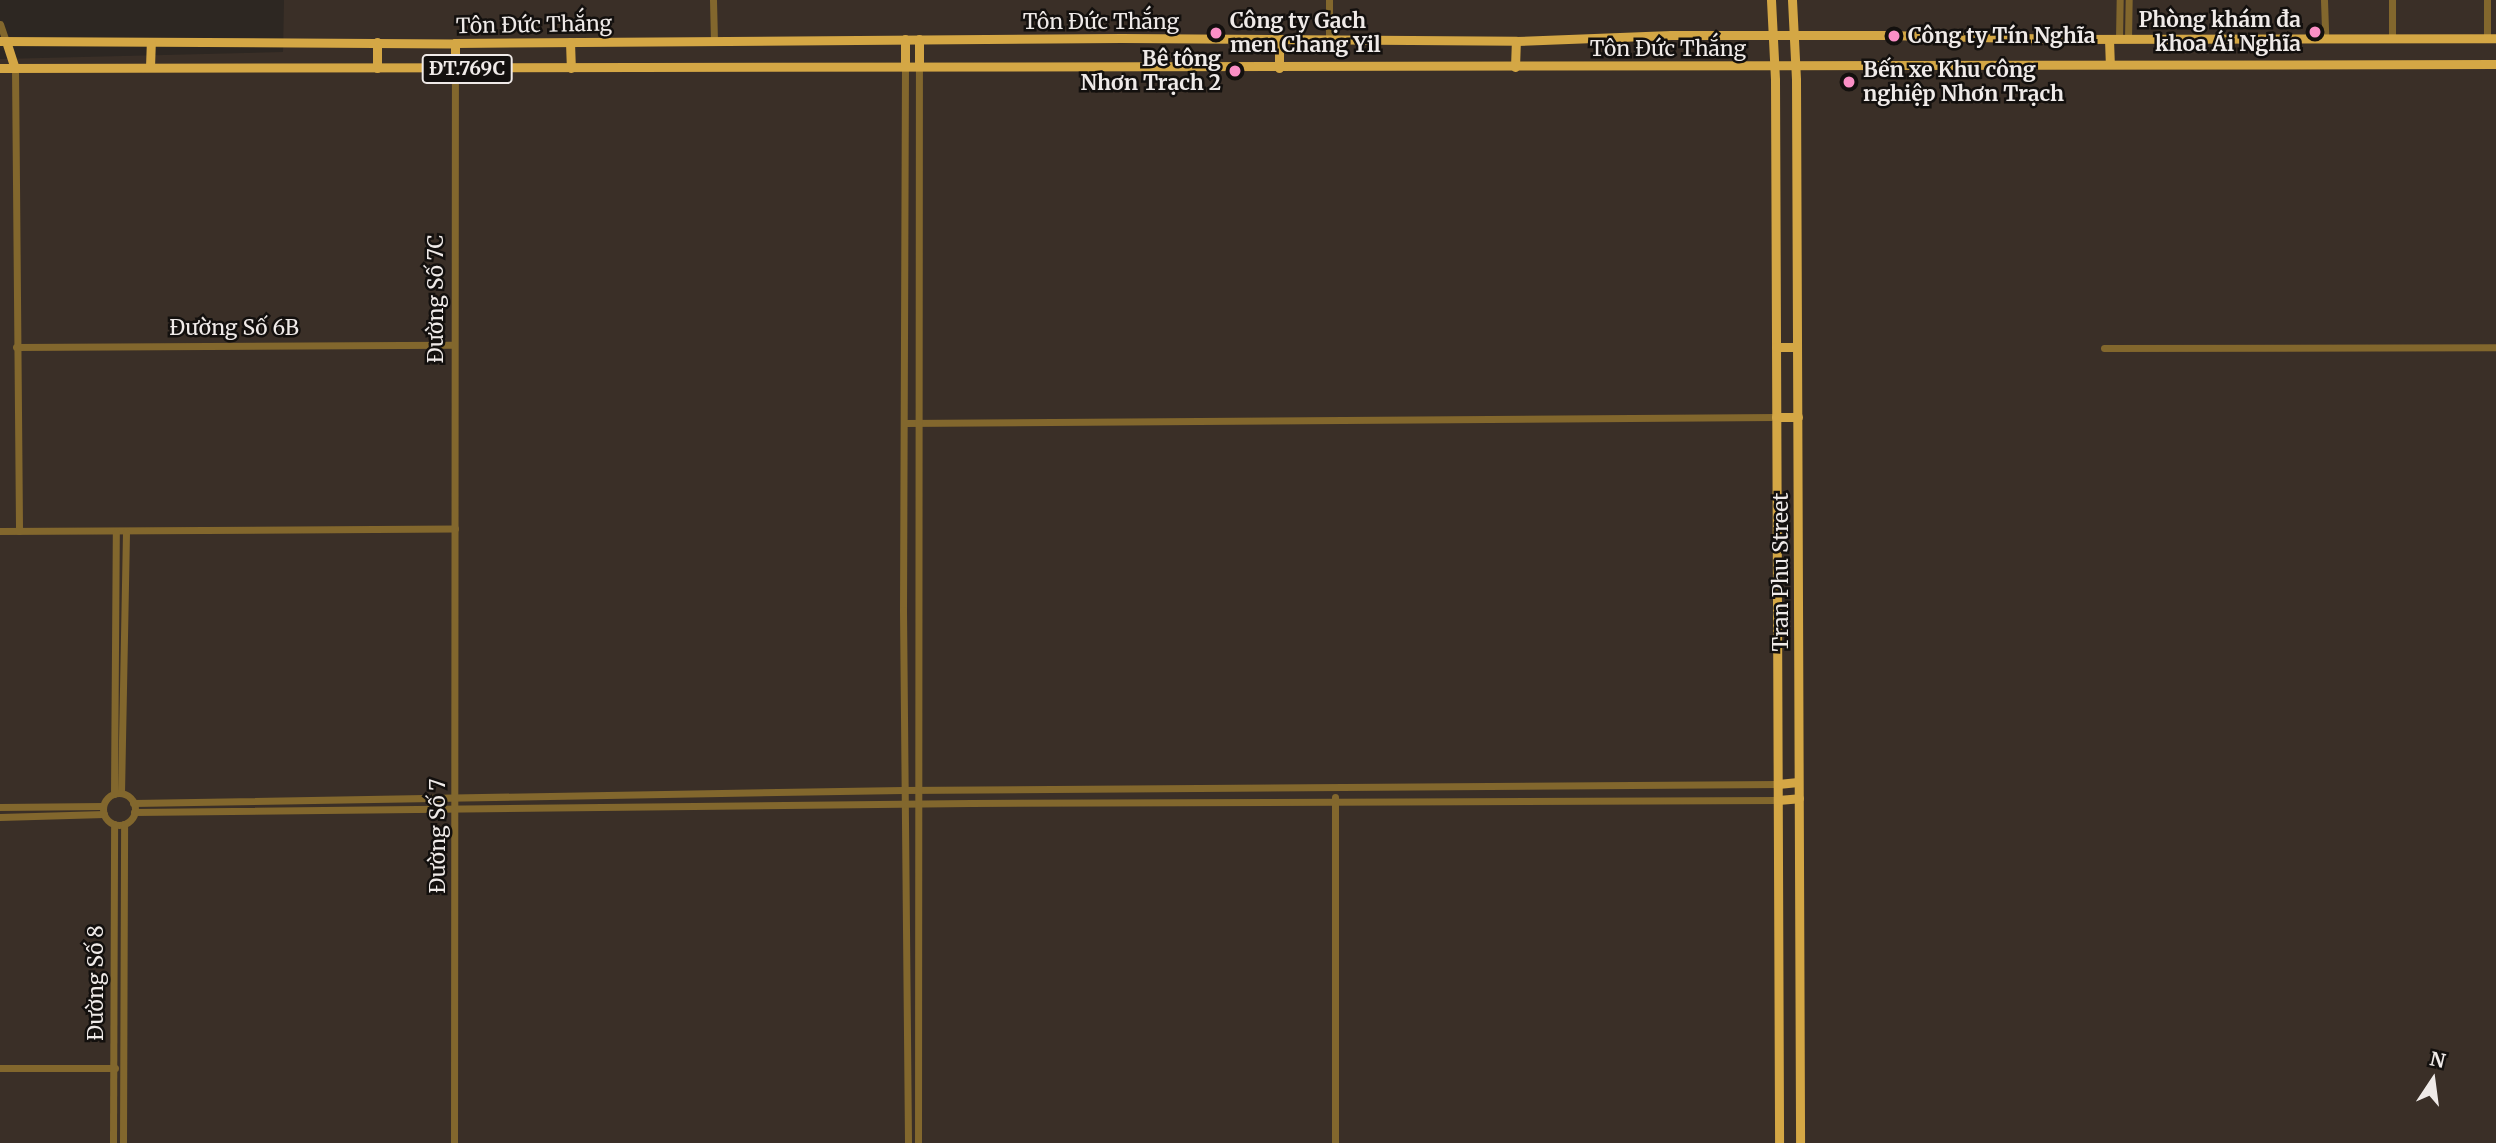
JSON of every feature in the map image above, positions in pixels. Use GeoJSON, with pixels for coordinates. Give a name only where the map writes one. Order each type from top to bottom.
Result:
{"type":"FeatureCollection","features":[{"type":"Feature","properties":{"kind":"main road","name":"Tran Phu Street"},"geometry":{"type":"LineString","coordinates":[[1771,0],[1776,347],[1779,1143]]}},
{"type":"Feature","properties":{"kind":"main road","name":"Tran Phu Street"},"geometry":{"type":"LineString","coordinates":[[1792,0],[1798,417],[1800,1143]]}},
{"type":"Feature","properties":{"kind":"main road","name":"Tôn Đức Thắng"},"geometry":{"type":"LineString","coordinates":[[3,41],[1516,41],[1773,35],[2119,39],[2492,38]]}},
{"type":"Feature","properties":{"kind":"main road"},"geometry":{"type":"LineString","coordinates":[[905,39],[905,66]]}},
{"type":"Feature","properties":{"kind":"main road"},"geometry":{"type":"LineString","coordinates":[[919,39],[919,66]]}},
{"type":"Feature","properties":{"kind":"main road"},"geometry":{"type":"LineString","coordinates":[[2110,64],[2119,39]]}},
{"type":"Feature","properties":{"kind":"main road"},"geometry":{"type":"LineString","coordinates":[[3,41],[15,68]]}},
{"type":"Feature","properties":{"kind":"main road"},"geometry":{"type":"LineString","coordinates":[[1279,41],[1279,68]]}},
{"type":"Feature","properties":{"kind":"main road"},"geometry":{"type":"LineString","coordinates":[[1516,41],[1516,67]]}},
{"type":"Feature","properties":{"kind":"main road"},"geometry":{"type":"LineString","coordinates":[[150,67],[151,42]]}},
{"type":"Feature","properties":{"kind":"main road"},"geometry":{"type":"LineString","coordinates":[[377,42],[377,68]]}},
{"type":"Feature","properties":{"kind":"main road"},"geometry":{"type":"LineString","coordinates":[[570,42],[571,68]]}},
{"type":"Feature","properties":{"kind":"main road"},"geometry":{"type":"LineString","coordinates":[[455,43],[455,69]]}},
{"type":"Feature","properties":{"kind":"main road","name":"Tôn Đức Thắng"},"geometry":{"type":"LineString","coordinates":[[0,68],[2496,64]]}},
{"type":"Feature","properties":{"kind":"main road"},"geometry":{"type":"LineString","coordinates":[[1776,347],[1797,347]]}},
{"type":"Feature","properties":{"kind":"main road"},"geometry":{"type":"LineString","coordinates":[[1776,417],[1798,417]]}},
{"type":"Feature","properties":{"kind":"main road"},"geometry":{"type":"LineString","coordinates":[[1777,784],[1798,782]]}},
{"type":"Feature","properties":{"kind":"main road"},"geometry":{"type":"LineString","coordinates":[[1778,800],[1799,798]]}},
{"type":"Feature","properties":{"kind":"street"},"geometry":{"type":"LineString","coordinates":[[713,0],[713,40]]}},
{"type":"Feature","properties":{"kind":"street"},"geometry":{"type":"LineString","coordinates":[[1329,0],[1329,41]]}},
{"type":"Feature","properties":{"kind":"street"},"geometry":{"type":"LineString","coordinates":[[2119,39],[2120,0]]}},
{"type":"Feature","properties":{"kind":"street"},"geometry":{"type":"LineString","coordinates":[[2119,39],[2129,0]]}},
{"type":"Feature","properties":{"kind":"street"},"geometry":{"type":"LineString","coordinates":[[2324,0],[2325,38]]}},
{"type":"Feature","properties":{"kind":"street"},"geometry":{"type":"LineString","coordinates":[[2392,0],[2392,38]]}},
{"type":"Feature","properties":{"kind":"street"},"geometry":{"type":"LineString","coordinates":[[2487,0],[2492,38]]}},
{"type":"Feature","properties":{"kind":"street"},"geometry":{"type":"LineString","coordinates":[[0,24],[3,41]]}},
{"type":"Feature","properties":{"kind":"street"},"geometry":{"type":"LineString","coordinates":[[905,66],[903,610],[908,1143]]}},
{"type":"Feature","properties":{"kind":"street"},"geometry":{"type":"LineString","coordinates":[[918,1143],[919,66]]}},
{"type":"Feature","properties":{"kind":"street"},"geometry":{"type":"LineString","coordinates":[[15,68],[19,531]]}},
{"type":"Feature","properties":{"kind":"street","name":"Đường Số 7C"},"geometry":{"type":"LineString","coordinates":[[455,69],[452,345],[455,529]]}},
{"type":"Feature","properties":{"kind":"street"},"geometry":{"type":"LineString","coordinates":[[905,261],[918,262]]}},
{"type":"Feature","properties":{"kind":"street","name":"Đường Số 6B"},"geometry":{"type":"LineString","coordinates":[[16,347],[452,345]]}},
{"type":"Feature","properties":{"kind":"street"},"geometry":{"type":"LineString","coordinates":[[2104,348],[2496,346]]}},
{"type":"Feature","properties":{"kind":"street"},"geometry":{"type":"LineString","coordinates":[[904,423],[1776,417]]}},
{"type":"Feature","properties":{"kind":"street"},"geometry":{"type":"LineString","coordinates":[[0,531],[455,529]]}},
{"type":"Feature","properties":{"kind":"street","name":"Đường Số 7"},"geometry":{"type":"LineString","coordinates":[[454,1143],[455,529]]}},
{"type":"Feature","properties":{"kind":"street"},"geometry":{"type":"LineString","coordinates":[[0,817],[103,810],[117,793],[126,531]]}},
{"type":"Feature","properties":{"kind":"street"},"geometry":{"type":"LineString","coordinates":[[116,532],[117,793]]}},
{"type":"Feature","properties":{"kind":"street"},"geometry":{"type":"LineString","coordinates":[[903,610],[918,611]]}},
{"type":"Feature","properties":{"kind":"street"},"geometry":{"type":"LineString","coordinates":[[134,807],[456,797],[904,790],[1777,784]]}},
{"type":"Feature","properties":{"kind":"street"},"geometry":{"type":"LineString","coordinates":[[1566,787],[1567,800]]}},
{"type":"Feature","properties":{"kind":"street"},"geometry":{"type":"LineString","coordinates":[[1335,788],[1335,1143]]}},
{"type":"Feature","properties":{"kind":"street"},"geometry":{"type":"LineString","coordinates":[[1132,789],[1132,802]]}},
{"type":"Feature","properties":{"kind":"street"},"geometry":{"type":"LineString","coordinates":[[117,793],[129,797],[134,807]]}},
{"type":"Feature","properties":{"kind":"street"},"geometry":{"type":"LineString","coordinates":[[134,807],[1778,800]]}},
{"type":"Feature","properties":{"kind":"street"},"geometry":{"type":"LineString","coordinates":[[0,807],[103,810]]}},
{"type":"Feature","properties":{"kind":"street"},"geometry":{"type":"LineString","coordinates":[[103,810],[114,824],[124,824],[134,807]]}},
{"type":"Feature","properties":{"kind":"street","name":"Đường Số 8"},"geometry":{"type":"LineString","coordinates":[[113,1143],[114,824]]}},
{"type":"Feature","properties":{"kind":"street","name":"Đường Số 8"},"geometry":{"type":"LineString","coordinates":[[123,1143],[124,824]]}},
{"type":"Feature","properties":{"kind":"street"},"geometry":{"type":"LineString","coordinates":[[0,1069],[123,1068]]}},
{"type":"Feature","properties":{"kind":"shaded area"},"geometry":{"type":"Polygon","coordinates":[[[284,0],[2496,0],[2496,1143],[0,1143],[0,59],[283,52],[284,0]]]}},
{"type":"Feature","properties":{"kind":"place","name":"Phòng khám đa khoa Ái Nghĩa"},"geometry":{"type":"Point","coordinates":[2315,32]}},
{"type":"Feature","properties":{"kind":"place","name":"Công ty Gạch men Chang Yil"},"geometry":{"type":"Point","coordinates":[1216,33]}},
{"type":"Feature","properties":{"kind":"place","name":"Công ty Tín Nghĩa"},"geometry":{"type":"Point","coordinates":[1894,36]}},
{"type":"Feature","properties":{"kind":"place","name":"Bê tông Nhơn Trạch 2"},"geometry":{"type":"Point","coordinates":[1235,71]}},
{"type":"Feature","properties":{"kind":"place","name":"Bến xe Khu công nghiệp Nhơn Trạch"},"geometry":{"type":"Point","coordinates":[1849,82]}}]}
